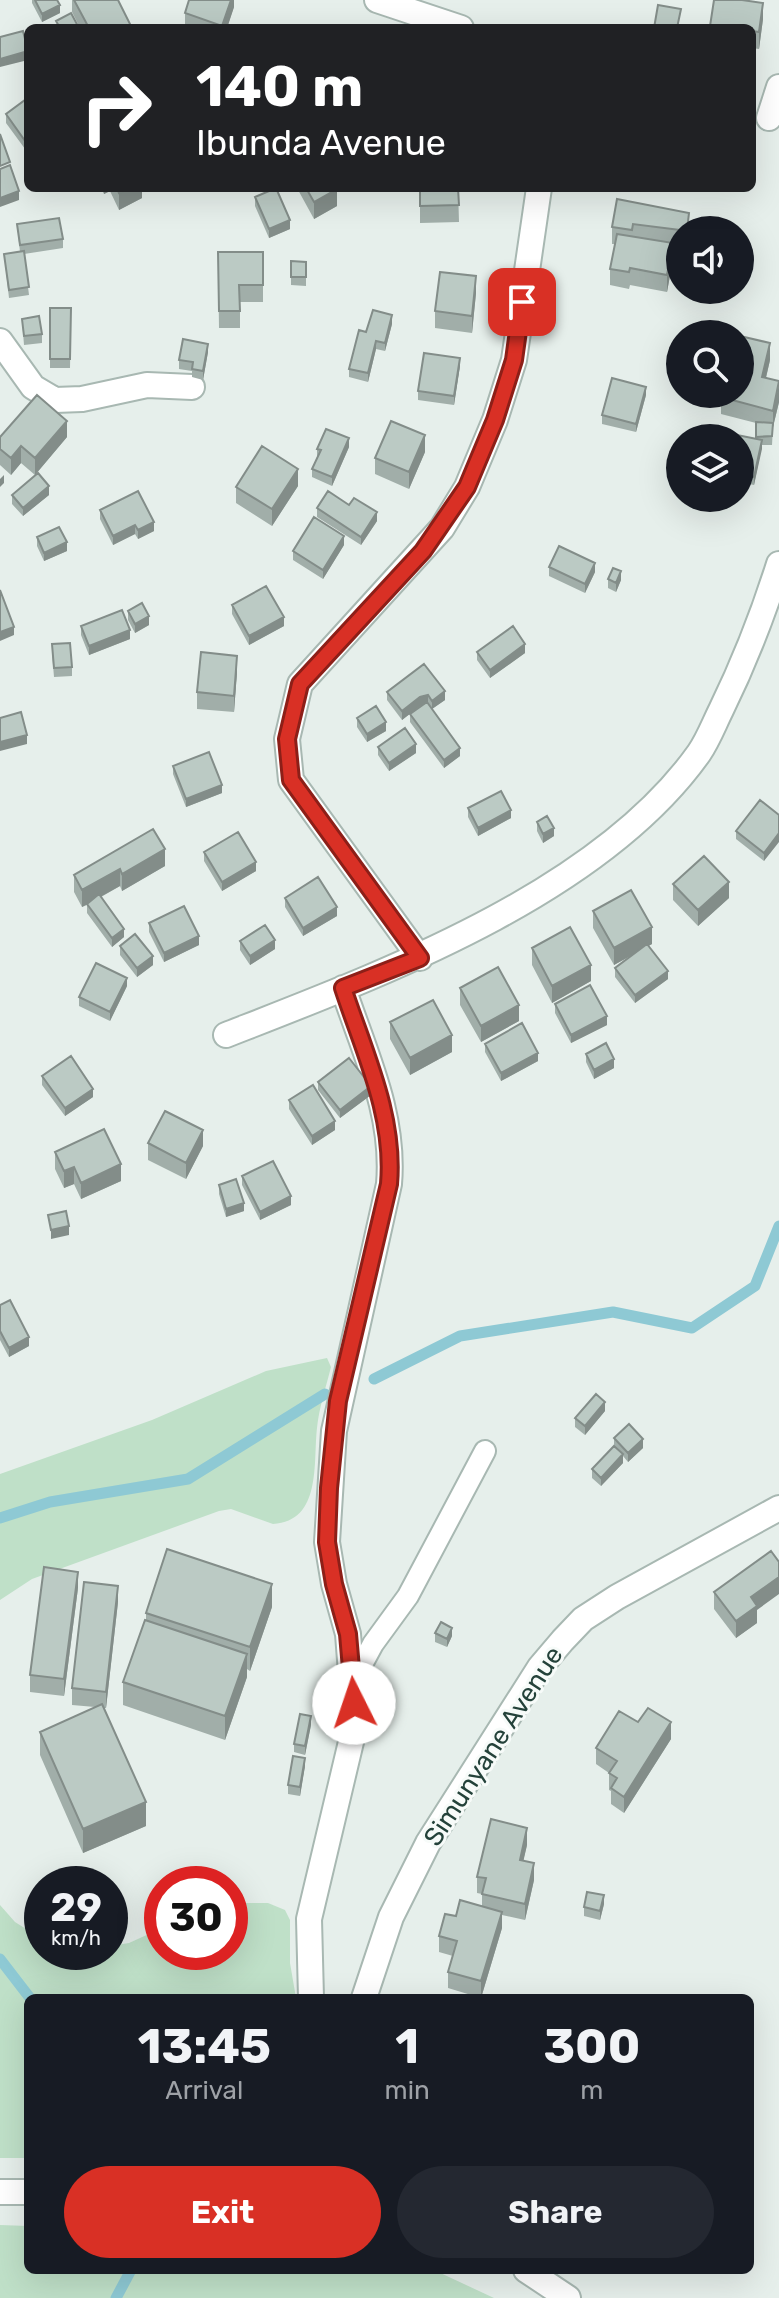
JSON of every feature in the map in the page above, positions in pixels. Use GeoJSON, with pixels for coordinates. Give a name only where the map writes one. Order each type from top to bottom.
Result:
{"type":"FeatureCollection","features":[{"type":"Feature","properties":{"kind":"street"},"geometry":{"type":"LineString","coordinates":[[377,0],[449,24]]}},
{"type":"Feature","properties":{"kind":"street"},"geometry":{"type":"LineString","coordinates":[[767,121],[779,87]]}},
{"type":"Feature","properties":{"kind":"street"},"geometry":{"type":"LineString","coordinates":[[420,958],[291,780],[287,739],[300,684],[423,551],[467,487],[495,420],[514,360],[538,192]]}},
{"type":"Feature","properties":{"kind":"street"},"geometry":{"type":"LineString","coordinates":[[0,341],[33,387],[55,400],[82,399],[147,385],[192,387]]}},
{"type":"Feature","properties":{"kind":"street"},"geometry":{"type":"LineString","coordinates":[[226,1035],[420,958],[534,895],[607,844],[662,799],[701,751],[750,653],[779,564]]}},
{"type":"Feature","properties":{"kind":"street"},"geometry":{"type":"LineString","coordinates":[[311,1994],[309,1919],[355,1725],[348,1634],[334,1584],[327,1542],[329,1488],[338,1401],[389,1184],[392,1152],[389,1125],[343,988]]}},
{"type":"Feature","properties":{"kind":"street","name":"Simunyane Avenue"},"geometry":{"type":"LineString","coordinates":[[365,1994],[391,1917],[428,1843],[534,1676],[563,1640],[583,1619],[617,1597],[779,1508]]}},
{"type":"Feature","properties":{"kind":"street"},"geometry":{"type":"LineString","coordinates":[[0,2192],[24,2192]]}},
{"type":"Feature","properties":{"kind":"street"},"geometry":{"type":"LineString","coordinates":[[532,2274],[568,2298]]}},
{"type":"Feature","properties":{"kind":"lane"},"geometry":{"type":"LineString","coordinates":[[353,1681],[373,1644],[408,1596],[485,1451]]}},
{"type":"Feature","properties":{"kind":"green space"},"geometry":{"type":"Polygon","coordinates":[[[327,1358],[331,1367],[318,1420],[312,1488],[300,1513],[273,1524],[231,1509],[219,1511],[32,1579],[0,1600],[0,1474],[152,1420],[266,1371],[327,1358]]]}},
{"type":"Feature","properties":{"kind":"green space"},"geometry":{"type":"Polygon","coordinates":[[[248,1903],[268,1903],[285,1910],[290,1920],[290,1963],[295,1994],[24,1994],[24,2158],[0,2158],[0,1905],[24,1928],[24,1970],[128,1970],[129,1943],[144,1936],[144,1970],[248,1970],[248,1903]]]}},
{"type":"Feature","properties":{"kind":"green space"},"geometry":{"type":"Polygon","coordinates":[[[0,2225],[24,2226],[24,2274],[443,2274],[494,2298],[0,2298],[0,2225]]]}},
{"type":"Feature","properties":{"kind":"building"},"geometry":{"type":"Polygon","coordinates":[[[35,0],[57,0],[60,5],[42,14],[35,0]]]}},
{"type":"Feature","properties":{"kind":"building"},"geometry":{"type":"Polygon","coordinates":[[[74,0],[118,0],[130,24],[87,24],[74,0]]]}},
{"type":"Feature","properties":{"kind":"building"},"geometry":{"type":"Polygon","coordinates":[[[189,0],[231,0],[223,24],[185,13],[189,0]]]}},
{"type":"Feature","properties":{"kind":"building"},"geometry":{"type":"Polygon","coordinates":[[[714,0],[763,3],[759,32],[756,32],[756,24],[710,24],[714,0]]]}},
{"type":"Feature","properties":{"kind":"building"},"geometry":{"type":"Polygon","coordinates":[[[658,5],[681,9],[678,24],[655,24],[658,5]]]}},
{"type":"Feature","properties":{"kind":"building"},"geometry":{"type":"Polygon","coordinates":[[[71,13],[77,24],[58,24],[56,21],[71,13]]]}},
{"type":"Feature","properties":{"kind":"building"},"geometry":{"type":"Polygon","coordinates":[[[23,31],[24,52],[0,59],[0,37],[23,31]]]}},
{"type":"Feature","properties":{"kind":"building"},"geometry":{"type":"Polygon","coordinates":[[[24,101],[24,139],[6,114],[24,101]]]}},
{"type":"Feature","properties":{"kind":"building"},"geometry":{"type":"Polygon","coordinates":[[[0,134],[10,162],[0,166],[0,134]]]}},
{"type":"Feature","properties":{"kind":"building"},"geometry":{"type":"Polygon","coordinates":[[[10,165],[19,191],[0,198],[0,169],[10,165]]]}},
{"type":"Feature","properties":{"kind":"building"},"geometry":{"type":"Polygon","coordinates":[[[278,192],[290,220],[269,229],[255,197],[278,192]]]}},
{"type":"Feature","properties":{"kind":"building"},"geometry":{"type":"Polygon","coordinates":[[[308,192],[332,192],[314,202],[308,192]]]}},
{"type":"Feature","properties":{"kind":"building"},"geometry":{"type":"Polygon","coordinates":[[[420,192],[458,192],[459,205],[420,206],[420,192]]]}},
{"type":"Feature","properties":{"kind":"building"},"geometry":{"type":"Polygon","coordinates":[[[617,199],[689,213],[689,216],[666,216],[666,228],[633,224],[632,230],[612,227],[617,199]]]}},
{"type":"Feature","properties":{"kind":"building"},"geometry":{"type":"Polygon","coordinates":[[[59,218],[63,239],[20,245],[17,224],[59,218]]]}},
{"type":"Feature","properties":{"kind":"building"},"geometry":{"type":"Polygon","coordinates":[[[617,234],[666,242],[666,275],[630,268],[629,272],[610,269],[617,234]]]}},
{"type":"Feature","properties":{"kind":"building"},"geometry":{"type":"Polygon","coordinates":[[[24,251],[29,287],[9,290],[4,254],[24,251]]]}},
{"type":"Feature","properties":{"kind":"building"},"geometry":{"type":"Polygon","coordinates":[[[218,252],[263,252],[263,285],[239,285],[240,311],[219,311],[218,252]]]}},
{"type":"Feature","properties":{"kind":"building"},"geometry":{"type":"Polygon","coordinates":[[[291,261],[306,262],[306,277],[291,277],[291,261]]]}},
{"type":"Feature","properties":{"kind":"building"},"geometry":{"type":"Polygon","coordinates":[[[440,272],[476,276],[472,316],[435,311],[440,272]]]}},
{"type":"Feature","properties":{"kind":"building"},"geometry":{"type":"Polygon","coordinates":[[[50,308],[71,308],[70,359],[50,359],[50,308]]]}},
{"type":"Feature","properties":{"kind":"building"},"geometry":{"type":"Polygon","coordinates":[[[373,310],[392,315],[385,343],[376,341],[368,373],[349,369],[359,330],[366,332],[373,310]]]}},
{"type":"Feature","properties":{"kind":"building"},"geometry":{"type":"Polygon","coordinates":[[[39,316],[42,334],[24,336],[22,319],[39,316]]]}},
{"type":"Feature","properties":{"kind":"building"},"geometry":{"type":"Polygon","coordinates":[[[183,339],[208,344],[203,371],[192,369],[193,362],[179,360],[183,339]]]}},
{"type":"Feature","properties":{"kind":"building"},"geometry":{"type":"Polygon","coordinates":[[[754,339],[770,343],[762,377],[779,381],[773,411],[754,406],[754,339]]]}},
{"type":"Feature","properties":{"kind":"building"},"geometry":{"type":"Polygon","coordinates":[[[424,353],[460,358],[454,396],[418,391],[424,353]]]}},
{"type":"Feature","properties":{"kind":"building"},"geometry":{"type":"Polygon","coordinates":[[[612,378],[646,387],[636,424],[602,415],[612,378]]]}},
{"type":"Feature","properties":{"kind":"building"},"geometry":{"type":"Polygon","coordinates":[[[37,395],[67,421],[35,458],[21,446],[11,458],[0,449],[0,437],[37,395]]]}},
{"type":"Feature","properties":{"kind":"building"},"geometry":{"type":"Polygon","coordinates":[[[391,421],[425,435],[409,472],[375,458],[391,421]]]}},
{"type":"Feature","properties":{"kind":"building"},"geometry":{"type":"Polygon","coordinates":[[[756,422],[773,423],[772,436],[756,437],[756,422]]]}},
{"type":"Feature","properties":{"kind":"building"},"geometry":{"type":"Polygon","coordinates":[[[326,429],[349,438],[332,477],[312,469],[326,429]]]}},
{"type":"Feature","properties":{"kind":"building"},"geometry":{"type":"Polygon","coordinates":[[[754,438],[762,440],[754,477],[754,438]]]}},
{"type":"Feature","properties":{"kind":"building"},"geometry":{"type":"Polygon","coordinates":[[[262,446],[298,469],[272,509],[236,487],[262,446]]]}},
{"type":"Feature","properties":{"kind":"building"},"geometry":{"type":"Polygon","coordinates":[[[38,473],[49,486],[23,508],[12,495],[38,473]]]}},
{"type":"Feature","properties":{"kind":"building"},"geometry":{"type":"Polygon","coordinates":[[[138,491],[154,522],[138,530],[135,525],[113,536],[100,510],[138,491]]]}},
{"type":"Feature","properties":{"kind":"building"},"geometry":{"type":"Polygon","coordinates":[[[328,491],[349,505],[354,498],[377,512],[361,537],[317,508],[328,491]]]}},
{"type":"Feature","properties":{"kind":"building"},"geometry":{"type":"Polygon","coordinates":[[[314,517],[344,536],[323,570],[293,551],[314,517]]]}},
{"type":"Feature","properties":{"kind":"building"},"geometry":{"type":"Polygon","coordinates":[[[59,527],[67,542],[44,553],[37,537],[59,527]]]}},
{"type":"Feature","properties":{"kind":"building"},"geometry":{"type":"Polygon","coordinates":[[[559,546],[595,563],[585,584],[549,567],[559,546]]]}},
{"type":"Feature","properties":{"kind":"building"},"geometry":{"type":"Polygon","coordinates":[[[613,568],[621,571],[616,583],[608,579],[613,568]]]}},
{"type":"Feature","properties":{"kind":"building"},"geometry":{"type":"Polygon","coordinates":[[[266,586],[284,617],[249,636],[232,605],[266,586]]]}},
{"type":"Feature","properties":{"kind":"building"},"geometry":{"type":"Polygon","coordinates":[[[0,590],[14,627],[0,632],[0,590]]]}},
{"type":"Feature","properties":{"kind":"building"},"geometry":{"type":"Polygon","coordinates":[[[142,603],[149,616],[135,624],[128,611],[142,603]]]}},
{"type":"Feature","properties":{"kind":"building"},"geometry":{"type":"Polygon","coordinates":[[[122,610],[130,630],[89,646],[81,626],[122,610]]]}},
{"type":"Feature","properties":{"kind":"building"},"geometry":{"type":"Polygon","coordinates":[[[513,626],[525,644],[490,670],[477,652],[513,626]]]}},
{"type":"Feature","properties":{"kind":"building"},"geometry":{"type":"Polygon","coordinates":[[[70,643],[72,667],[54,668],[52,644],[70,643]]]}},
{"type":"Feature","properties":{"kind":"building"},"geometry":{"type":"Polygon","coordinates":[[[201,652],[237,656],[234,696],[197,692],[201,652]]]}},
{"type":"Feature","properties":{"kind":"building"},"geometry":{"type":"Polygon","coordinates":[[[424,664],[445,691],[432,701],[428,695],[420,697],[402,711],[387,692],[424,664]]]}},
{"type":"Feature","properties":{"kind":"building"},"geometry":{"type":"Polygon","coordinates":[[[427,702],[460,748],[444,760],[410,714],[427,702]]]}},
{"type":"Feature","properties":{"kind":"building"},"geometry":{"type":"Polygon","coordinates":[[[376,706],[386,722],[367,734],[357,718],[376,706]]]}},
{"type":"Feature","properties":{"kind":"building"},"geometry":{"type":"Polygon","coordinates":[[[21,712],[27,735],[0,742],[0,718],[21,712]]]}},
{"type":"Feature","properties":{"kind":"building"},"geometry":{"type":"Polygon","coordinates":[[[405,728],[416,744],[389,763],[378,747],[405,728]]]}},
{"type":"Feature","properties":{"kind":"building"},"geometry":{"type":"Polygon","coordinates":[[[209,752],[222,785],[186,799],[173,766],[209,752]]]}},
{"type":"Feature","properties":{"kind":"building"},"geometry":{"type":"Polygon","coordinates":[[[501,791],[511,810],[478,828],[468,808],[501,791]]]}},
{"type":"Feature","properties":{"kind":"building"},"geometry":{"type":"Polygon","coordinates":[[[760,800],[779,815],[779,833],[764,853],[736,831],[760,800]]]}},
{"type":"Feature","properties":{"kind":"building"},"geometry":{"type":"Polygon","coordinates":[[[547,816],[554,828],[543,834],[537,822],[547,816]]]}},
{"type":"Feature","properties":{"kind":"building"},"geometry":{"type":"Polygon","coordinates":[[[153,829],[165,849],[122,874],[120,869],[82,890],[74,875],[153,829]]]}},
{"type":"Feature","properties":{"kind":"building"},"geometry":{"type":"Polygon","coordinates":[[[238,832],[256,862],[222,882],[204,852],[238,832]]]}},
{"type":"Feature","properties":{"kind":"building"},"geometry":{"type":"Polygon","coordinates":[[[704,856],[729,882],[698,910],[673,884],[704,856]]]}},
{"type":"Feature","properties":{"kind":"building"},"geometry":{"type":"Polygon","coordinates":[[[318,877],[337,907],[303,928],[285,898],[318,877]]]}},
{"type":"Feature","properties":{"kind":"building"},"geometry":{"type":"Polygon","coordinates":[[[631,890],[652,927],[614,948],[593,911],[631,890]]]}},
{"type":"Feature","properties":{"kind":"building"},"geometry":{"type":"Polygon","coordinates":[[[99,894],[124,929],[112,938],[87,904],[99,894]]]}},
{"type":"Feature","properties":{"kind":"building"},"geometry":{"type":"Polygon","coordinates":[[[184,906],[199,936],[164,953],[149,923],[184,906]]]}},
{"type":"Feature","properties":{"kind":"building"},"geometry":{"type":"Polygon","coordinates":[[[265,925],[275,940],[250,956],[240,941],[265,925]]]}},
{"type":"Feature","properties":{"kind":"building"},"geometry":{"type":"Polygon","coordinates":[[[570,927],[591,965],[552,986],[532,948],[570,927]]]}},
{"type":"Feature","properties":{"kind":"building"},"geometry":{"type":"Polygon","coordinates":[[[135,934],[153,956],[137,968],[120,946],[135,934]]]}},
{"type":"Feature","properties":{"kind":"building"},"geometry":{"type":"Polygon","coordinates":[[[647,944],[668,971],[635,995],[615,968],[647,944]]]}},
{"type":"Feature","properties":{"kind":"building"},"geometry":{"type":"Polygon","coordinates":[[[96,963],[127,978],[110,1012],[79,997],[96,963]]]}},
{"type":"Feature","properties":{"kind":"building"},"geometry":{"type":"Polygon","coordinates":[[[498,967],[519,1005],[481,1026],[460,988],[498,967]]]}},
{"type":"Feature","properties":{"kind":"building"},"geometry":{"type":"Polygon","coordinates":[[[590,985],[607,1016],[571,1035],[555,1004],[590,985]]]}},
{"type":"Feature","properties":{"kind":"building"},"geometry":{"type":"Polygon","coordinates":[[[433,1000],[452,1035],[410,1058],[390,1022],[433,1000]]]}},
{"type":"Feature","properties":{"kind":"building"},"geometry":{"type":"Polygon","coordinates":[[[522,1023],[538,1053],[501,1073],[485,1044],[522,1023]]]}},
{"type":"Feature","properties":{"kind":"building"},"geometry":{"type":"Polygon","coordinates":[[[606,1043],[614,1059],[594,1070],[586,1054],[606,1043]]]}},
{"type":"Feature","properties":{"kind":"building"},"geometry":{"type":"Polygon","coordinates":[[[71,1056],[93,1089],[65,1108],[42,1076],[71,1056]]]}},
{"type":"Feature","properties":{"kind":"building"},"geometry":{"type":"Polygon","coordinates":[[[349,1058],[371,1086],[340,1110],[318,1082],[349,1058]]]}},
{"type":"Feature","properties":{"kind":"building"},"geometry":{"type":"Polygon","coordinates":[[[313,1085],[335,1121],[312,1136],[289,1100],[313,1085]]]}},
{"type":"Feature","properties":{"kind":"building"},"geometry":{"type":"Polygon","coordinates":[[[165,1111],[203,1130],[186,1163],[148,1143],[165,1111]]]}},
{"type":"Feature","properties":{"kind":"building"},"geometry":{"type":"Polygon","coordinates":[[[104,1129],[121,1164],[81,1183],[74,1167],[64,1171],[55,1152],[104,1129]]]}},
{"type":"Feature","properties":{"kind":"building"},"geometry":{"type":"Polygon","coordinates":[[[273,1161],[291,1196],[260,1212],[242,1176],[273,1161]]]}},
{"type":"Feature","properties":{"kind":"building"},"geometry":{"type":"Polygon","coordinates":[[[236,1179],[244,1203],[226,1209],[219,1185],[236,1179]]]}},
{"type":"Feature","properties":{"kind":"building"},"geometry":{"type":"Polygon","coordinates":[[[66,1211],[69,1226],[51,1230],[48,1215],[66,1211]]]}},
{"type":"Feature","properties":{"kind":"building"},"geometry":{"type":"Polygon","coordinates":[[[10,1300],[29,1337],[9,1348],[0,1331],[0,1305],[10,1300]]]}},
{"type":"Feature","properties":{"kind":"building"},"geometry":{"type":"Polygon","coordinates":[[[596,1394],[605,1402],[585,1426],[575,1418],[596,1394]]]}},
{"type":"Feature","properties":{"kind":"building"},"geometry":{"type":"Polygon","coordinates":[[[629,1424],[643,1439],[628,1453],[614,1438],[629,1424]]]}},
{"type":"Feature","properties":{"kind":"building"},"geometry":{"type":"Polygon","coordinates":[[[614,1446],[623,1454],[601,1478],[592,1469],[614,1446]]]}},
{"type":"Feature","properties":{"kind":"building"},"geometry":{"type":"Polygon","coordinates":[[[167,1549],[272,1584],[250,1647],[146,1613],[167,1549]]]}},
{"type":"Feature","properties":{"kind":"building"},"geometry":{"type":"Polygon","coordinates":[[[771,1551],[779,1562],[779,1577],[751,1597],[757,1606],[736,1621],[714,1592],[771,1551]]]}},
{"type":"Feature","properties":{"kind":"building"},"geometry":{"type":"Polygon","coordinates":[[[44,1567],[78,1572],[64,1679],[30,1675],[44,1567]]]}},
{"type":"Feature","properties":{"kind":"building"},"geometry":{"type":"Polygon","coordinates":[[[84,1582],[118,1586],[106,1692],[72,1688],[84,1582]]]}},
{"type":"Feature","properties":{"kind":"building"},"geometry":{"type":"Polygon","coordinates":[[[145,1620],[247,1654],[225,1716],[123,1682],[145,1620]]]}},
{"type":"Feature","properties":{"kind":"building"},"geometry":{"type":"Polygon","coordinates":[[[441,1622],[452,1628],[447,1639],[435,1633],[441,1622]]]}},
{"type":"Feature","properties":{"kind":"building"},"geometry":{"type":"Polygon","coordinates":[[[102,1704],[146,1802],[83,1829],[40,1732],[102,1704]]]}},
{"type":"Feature","properties":{"kind":"building"},"geometry":{"type":"Polygon","coordinates":[[[648,1708],[671,1722],[624,1797],[611,1788],[617,1778],[609,1773],[617,1761],[596,1748],[619,1711],[638,1722],[648,1708]]]}},
{"type":"Feature","properties":{"kind":"building"},"geometry":{"type":"Polygon","coordinates":[[[300,1714],[311,1716],[305,1746],[294,1744],[300,1714]]]}},
{"type":"Feature","properties":{"kind":"building"},"geometry":{"type":"Polygon","coordinates":[[[293,1756],[305,1758],[300,1787],[288,1785],[293,1756]]]}},
{"type":"Feature","properties":{"kind":"building"},"geometry":{"type":"Polygon","coordinates":[[[491,1819],[527,1828],[520,1860],[534,1863],[525,1904],[482,1894],[486,1878],[477,1877],[491,1819]]]}},
{"type":"Feature","properties":{"kind":"building"},"geometry":{"type":"Polygon","coordinates":[[[587,1892],[604,1895],[600,1911],[584,1907],[587,1892]]]}},
{"type":"Feature","properties":{"kind":"building"},"geometry":{"type":"Polygon","coordinates":[[[460,1900],[502,1912],[481,1981],[448,1972],[457,1941],[439,1936],[445,1914],[456,1916],[460,1900]]]}},
{"type":"Feature","properties":{"kind":"waterway"},"geometry":{"type":"LineString","coordinates":[[374,1379],[460,1336],[613,1312],[692,1328],[755,1286],[779,1226]]}},
{"type":"Feature","properties":{"kind":"waterway"},"geometry":{"type":"LineString","coordinates":[[0,1518],[50,1502],[188,1479],[325,1394]]}},
{"type":"Feature","properties":{"kind":"waterway"},"geometry":{"type":"LineString","coordinates":[[0,1959],[27,1994]]}},
{"type":"Feature","properties":{"kind":"waterway"},"geometry":{"type":"LineString","coordinates":[[116,2298],[129,2274]]}},
{"type":"Feature","properties":{"kind":"route"},"geometry":{"type":"LineString","coordinates":[[354,1703],[348,1634],[334,1584],[327,1542],[329,1488],[338,1401],[389,1184],[392,1152],[389,1125],[343,988],[420,958],[291,780],[287,739],[300,684],[423,551],[442,528],[467,487],[495,420],[514,360],[522,302]]}}]}
